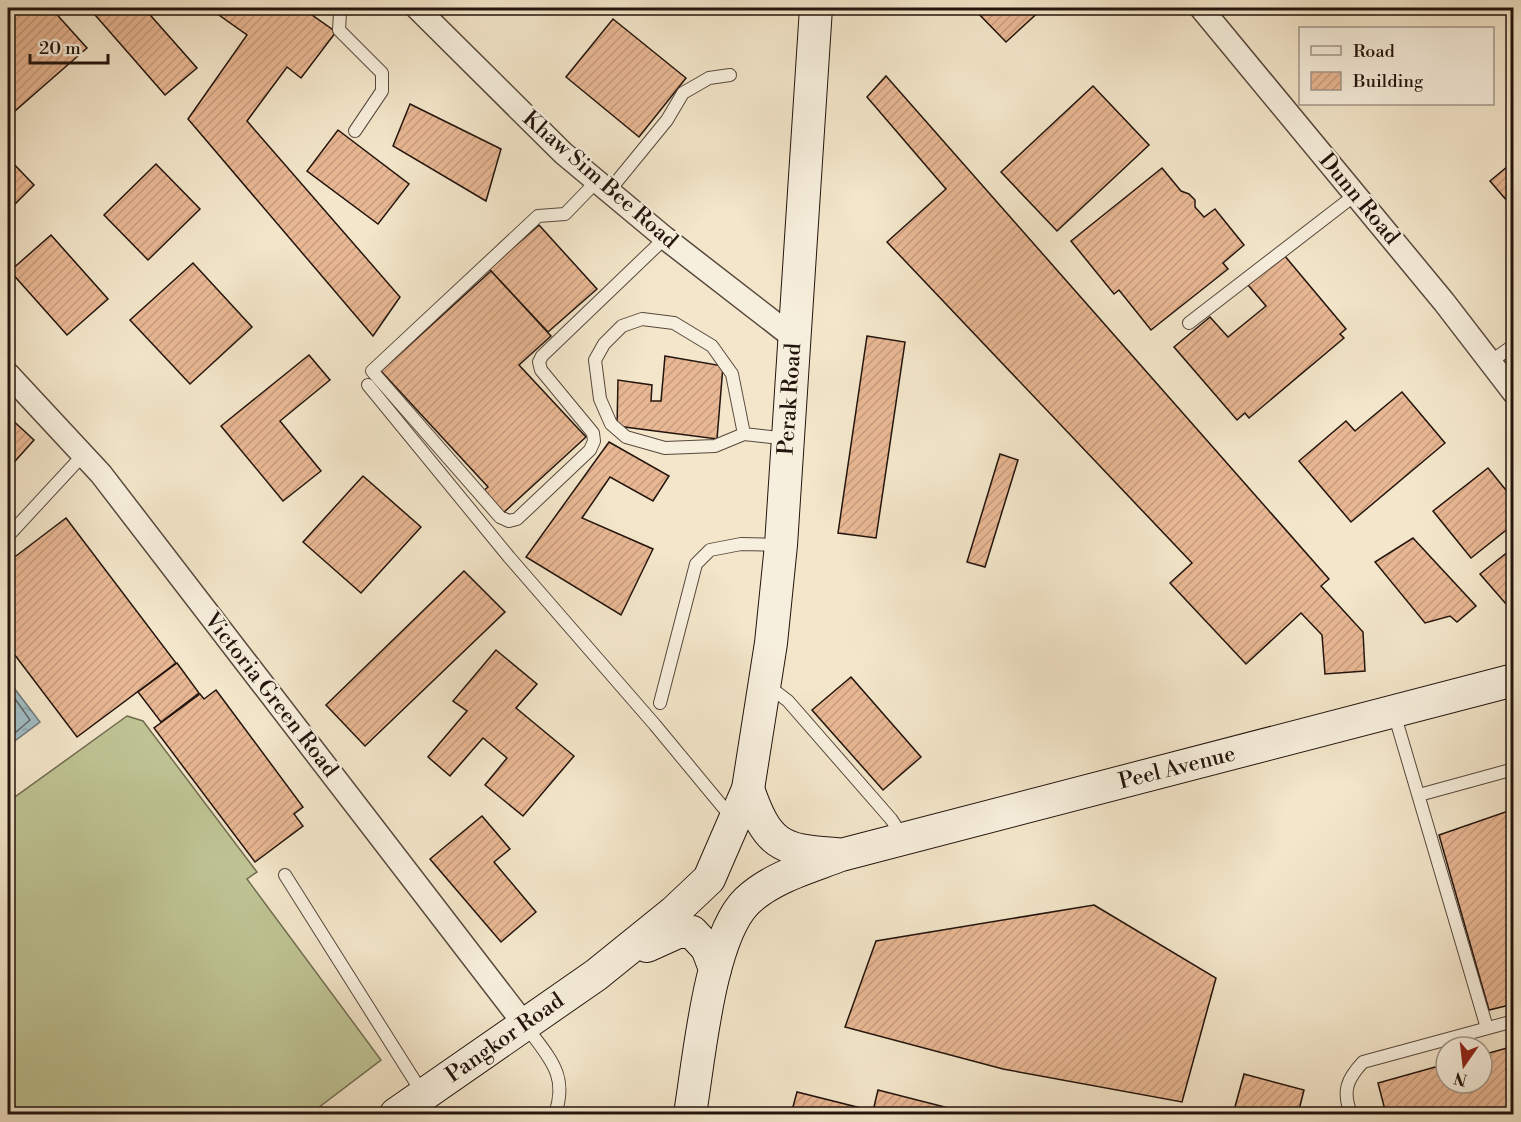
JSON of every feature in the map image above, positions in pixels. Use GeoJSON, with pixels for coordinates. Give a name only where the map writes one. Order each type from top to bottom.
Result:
{"type":"FeatureCollection","features":[{"type":"Feature","properties":{"kind":"main road","name":"Perak Road"},"geometry":{"type":"LineString","coordinates":[[748,789],[765,684],[781,545],[816,8]]}},
{"type":"Feature","properties":{"kind":"main road","name":"Peel Avenue"},"geometry":{"type":"LineString","coordinates":[[715,969],[725,938],[746,902],[776,881],[841,855],[1514,680]]}},
{"type":"Feature","properties":{"kind":"main road","name":"Pangkor Road"},"geometry":{"type":"LineString","coordinates":[[396,1114],[613,962],[674,912],[709,879],[748,789]]}},
{"type":"Feature","properties":{"kind":"main road","name":"Peel Avenue"},"geometry":{"type":"LineString","coordinates":[[748,789],[760,823],[777,841],[801,852],[841,855]]}},
{"type":"Feature","properties":{"kind":"main road","name":"Pangkor Road"},"geometry":{"type":"LineString","coordinates":[[613,962],[684,930],[692,932],[702,940],[715,969]]}},
{"type":"Feature","properties":{"kind":"main road"},"geometry":{"type":"LineString","coordinates":[[690,1114],[715,969]]}},
{"type":"Feature","properties":{"kind":"street","name":"Khaw Sim Bee Road"},"geometry":{"type":"LineString","coordinates":[[417,8],[563,153],[665,238],[794,338]]}},
{"type":"Feature","properties":{"kind":"street","name":"Dunn Road"},"geometry":{"type":"LineString","coordinates":[[1201,8],[1514,393]]}},
{"type":"Feature","properties":{"kind":"street","name":"Victoria Green Road"},"geometry":{"type":"LineString","coordinates":[[8,374],[108,484],[525,1025]]}},
{"type":"Feature","properties":{"kind":"lane"},"geometry":{"type":"LineString","coordinates":[[345,8],[340,12],[339,30],[382,74],[382,91],[355,131]]}},
{"type":"Feature","properties":{"kind":"lane"},"geometry":{"type":"LineString","coordinates":[[665,238],[542,356],[539,362],[541,370],[593,434],[594,441],[590,450],[517,519],[509,521],[500,517],[372,371],[538,216],[566,213],[603,186],[667,120],[683,93],[709,78],[730,75]]}},
{"type":"Feature","properties":{"kind":"lane"},"geometry":{"type":"LineString","coordinates":[[1189,323],[1355,195]]}},
{"type":"Feature","properties":{"kind":"lane"},"geometry":{"type":"LineString","coordinates":[[744,434],[732,374],[712,346],[674,323],[642,319],[622,326],[604,344],[595,360],[600,399],[611,424],[626,437],[665,448],[715,446],[744,434],[788,439]]}},
{"type":"Feature","properties":{"kind":"lane"},"geometry":{"type":"LineString","coordinates":[[1490,362],[1514,345]]}},
{"type":"Feature","properties":{"kind":"lane"},"geometry":{"type":"LineString","coordinates":[[368,385],[509,557],[655,725],[735,822]]}},
{"type":"Feature","properties":{"kind":"lane"},"geometry":{"type":"LineString","coordinates":[[8,536],[83,455]]}},
{"type":"Feature","properties":{"kind":"lane"},"geometry":{"type":"LineString","coordinates":[[660,703],[696,564],[710,550],[741,544],[781,545]]}},
{"type":"Feature","properties":{"kind":"lane"},"geometry":{"type":"LineString","coordinates":[[765,684],[788,701],[891,819],[904,838]]}},
{"type":"Feature","properties":{"kind":"lane"},"geometry":{"type":"LineString","coordinates":[[1394,711],[1487,1028]]}},
{"type":"Feature","properties":{"kind":"lane"},"geometry":{"type":"LineString","coordinates":[[1419,795],[1514,769]]}},
{"type":"Feature","properties":{"kind":"lane"},"geometry":{"type":"LineString","coordinates":[[285,875],[423,1095]]}},
{"type":"Feature","properties":{"kind":"lane"},"geometry":{"type":"LineString","coordinates":[[1351,1114],[1347,1105],[1348,1083],[1350,1076],[1363,1062],[1514,1021]]}},
{"type":"Feature","properties":{"kind":"lane"},"geometry":{"type":"LineString","coordinates":[[525,1025],[558,1071],[561,1098],[555,1114]]}},
{"type":"Feature","properties":{"kind":"green space"},"geometry":{"type":"Polygon","coordinates":[[[127,716],[143,721],[257,872],[247,879],[381,1060],[310,1114],[21,1114],[8,1097],[8,802],[127,716]]]}},
{"type":"Feature","properties":{"kind":"water"},"geometry":{"type":"Polygon","coordinates":[[[8,680],[40,722],[8,746],[8,680]]]}},
{"type":"Feature","properties":{"kind":"building"},"geometry":{"type":"Polygon","coordinates":[[[8,8],[51,8],[87,48],[8,117],[8,8]]]}},
{"type":"Feature","properties":{"kind":"building"},"geometry":{"type":"Polygon","coordinates":[[[89,8],[144,8],[197,68],[165,95],[89,8]]]}},
{"type":"Feature","properties":{"kind":"building"},"geometry":{"type":"Polygon","coordinates":[[[209,8],[302,8],[336,32],[301,78],[287,67],[247,121],[400,297],[373,336],[188,119],[247,35],[209,8]]]}},
{"type":"Feature","properties":{"kind":"building"},"geometry":{"type":"Polygon","coordinates":[[[978,8],[1043,8],[1006,42],[975,10],[978,8]]]}},
{"type":"Feature","properties":{"kind":"building"},"geometry":{"type":"Polygon","coordinates":[[[613,19],[686,78],[639,137],[566,77],[613,19]]]}},
{"type":"Feature","properties":{"kind":"building"},"geometry":{"type":"Polygon","coordinates":[[[886,76],[1329,579],[1321,586],[1363,632],[1365,671],[1325,674],[1322,635],[1301,613],[1246,664],[1170,583],[1192,563],[887,242],[946,189],[867,97],[886,76]]]}},
{"type":"Feature","properties":{"kind":"building"},"geometry":{"type":"Polygon","coordinates":[[[1093,86],[1149,145],[1057,231],[1001,172],[1093,86]]]}},
{"type":"Feature","properties":{"kind":"building"},"geometry":{"type":"Polygon","coordinates":[[[410,104],[501,149],[486,201],[393,146],[410,104]]]}},
{"type":"Feature","properties":{"kind":"building"},"geometry":{"type":"Polygon","coordinates":[[[338,130],[409,184],[378,224],[307,171],[338,130]]]}},
{"type":"Feature","properties":{"kind":"building"},"geometry":{"type":"Polygon","coordinates":[[[8,158],[34,185],[8,211],[8,158]]]}},
{"type":"Feature","properties":{"kind":"building"},"geometry":{"type":"Polygon","coordinates":[[[1514,161],[1514,209],[1490,181],[1514,161]]]}},
{"type":"Feature","properties":{"kind":"building"},"geometry":{"type":"Polygon","coordinates":[[[156,164],[200,209],[148,260],[104,215],[156,164]]]}},
{"type":"Feature","properties":{"kind":"building"},"geometry":{"type":"Polygon","coordinates":[[[1162,168],[1181,191],[1189,194],[1195,200],[1195,207],[1204,217],[1215,209],[1244,245],[1223,263],[1228,269],[1151,330],[1119,290],[1114,294],[1071,241],[1162,168]]]}},
{"type":"Feature","properties":{"kind":"building"},"geometry":{"type":"Polygon","coordinates":[[[539,225],[597,289],[548,332],[489,269],[539,225]]]}},
{"type":"Feature","properties":{"kind":"building"},"geometry":{"type":"Polygon","coordinates":[[[51,235],[108,299],[67,335],[10,271],[51,235]]]}},
{"type":"Feature","properties":{"kind":"building"},"geometry":{"type":"Polygon","coordinates":[[[1284,255],[1346,329],[1340,334],[1344,338],[1249,418],[1245,413],[1237,420],[1174,347],[1210,317],[1228,337],[1266,306],[1248,285],[1284,255]]]}},
{"type":"Feature","properties":{"kind":"building"},"geometry":{"type":"Polygon","coordinates":[[[193,263],[252,327],[190,384],[130,320],[193,263]]]}},
{"type":"Feature","properties":{"kind":"building"},"geometry":{"type":"Polygon","coordinates":[[[491,271],[551,336],[519,365],[586,437],[502,514],[481,493],[488,487],[381,371],[491,271]]]}},
{"type":"Feature","properties":{"kind":"building"},"geometry":{"type":"Polygon","coordinates":[[[867,336],[905,342],[876,538],[838,533],[867,336]]]}},
{"type":"Feature","properties":{"kind":"building"},"geometry":{"type":"Polygon","coordinates":[[[309,355],[330,380],[280,421],[321,471],[283,501],[221,426],[309,355]]]}},
{"type":"Feature","properties":{"kind":"building"},"geometry":{"type":"Polygon","coordinates":[[[665,356],[723,366],[717,439],[617,426],[618,380],[652,385],[651,401],[661,401],[665,356]]]}},
{"type":"Feature","properties":{"kind":"building"},"geometry":{"type":"Polygon","coordinates":[[[1402,392],[1445,443],[1351,522],[1299,461],[1346,421],[1355,431],[1402,392]]]}},
{"type":"Feature","properties":{"kind":"building"},"geometry":{"type":"Polygon","coordinates":[[[8,416],[34,440],[8,469],[8,416]]]}},
{"type":"Feature","properties":{"kind":"building"},"geometry":{"type":"Polygon","coordinates":[[[609,442],[669,476],[653,501],[610,477],[582,518],[653,549],[621,615],[526,557],[609,442]]]}},
{"type":"Feature","properties":{"kind":"building"},"geometry":{"type":"Polygon","coordinates":[[[1000,454],[1018,460],[985,567],[967,562],[1000,454]]]}},
{"type":"Feature","properties":{"kind":"building"},"geometry":{"type":"Polygon","coordinates":[[[1488,468],[1514,500],[1514,524],[1471,558],[1433,511],[1488,468]]]}},
{"type":"Feature","properties":{"kind":"building"},"geometry":{"type":"Polygon","coordinates":[[[363,476],[421,527],[361,593],[303,542],[363,476]]]}},
{"type":"Feature","properties":{"kind":"building"},"geometry":{"type":"Polygon","coordinates":[[[66,518],[176,663],[77,737],[8,646],[8,562],[66,518]]]}},
{"type":"Feature","properties":{"kind":"building"},"geometry":{"type":"Polygon","coordinates":[[[1413,538],[1476,606],[1457,622],[1450,616],[1425,623],[1375,562],[1413,538]]]}},
{"type":"Feature","properties":{"kind":"building"},"geometry":{"type":"Polygon","coordinates":[[[1514,547],[1514,602],[1506,604],[1480,574],[1514,547]]]}},
{"type":"Feature","properties":{"kind":"building"},"geometry":{"type":"Polygon","coordinates":[[[464,571],[505,612],[365,746],[326,705],[464,571]]]}},
{"type":"Feature","properties":{"kind":"building"},"geometry":{"type":"Polygon","coordinates":[[[496,650],[537,684],[516,708],[574,756],[523,816],[485,785],[507,758],[483,738],[450,776],[428,757],[467,711],[453,701],[496,650]]]}},
{"type":"Feature","properties":{"kind":"building"},"geometry":{"type":"Polygon","coordinates":[[[177,663],[199,693],[161,722],[138,692],[177,663]]]}},
{"type":"Feature","properties":{"kind":"building"},"geometry":{"type":"Polygon","coordinates":[[[851,677],[921,757],[883,790],[812,710],[851,677]]]}},
{"type":"Feature","properties":{"kind":"building"},"geometry":{"type":"Polygon","coordinates":[[[216,690],[303,807],[294,814],[303,826],[255,862],[154,728],[200,694],[204,699],[216,690]]]}},
{"type":"Feature","properties":{"kind":"building"},"geometry":{"type":"Polygon","coordinates":[[[1514,809],[1514,1004],[1489,1010],[1439,835],[1514,809]]]}},
{"type":"Feature","properties":{"kind":"building"},"geometry":{"type":"Polygon","coordinates":[[[482,816],[510,849],[494,862],[536,912],[501,942],[430,859],[482,816]]]}},
{"type":"Feature","properties":{"kind":"building"},"geometry":{"type":"Polygon","coordinates":[[[1094,905],[1216,978],[1182,1102],[1003,1069],[845,1027],[876,941],[1094,905]]]}},
{"type":"Feature","properties":{"kind":"building"},"geometry":{"type":"Polygon","coordinates":[[[1514,1046],[1514,1114],[1386,1114],[1378,1083],[1434,1067],[1434,1095],[1494,1095],[1494,1052],[1514,1046]]]}},
{"type":"Feature","properties":{"kind":"building"},"geometry":{"type":"Polygon","coordinates":[[[1244,1074],[1304,1090],[1298,1114],[1233,1114],[1244,1074]]]}},
{"type":"Feature","properties":{"kind":"building"},"geometry":{"type":"Polygon","coordinates":[[[878,1090],[972,1114],[791,1114],[797,1092],[873,1111],[878,1090]]]}}]}
